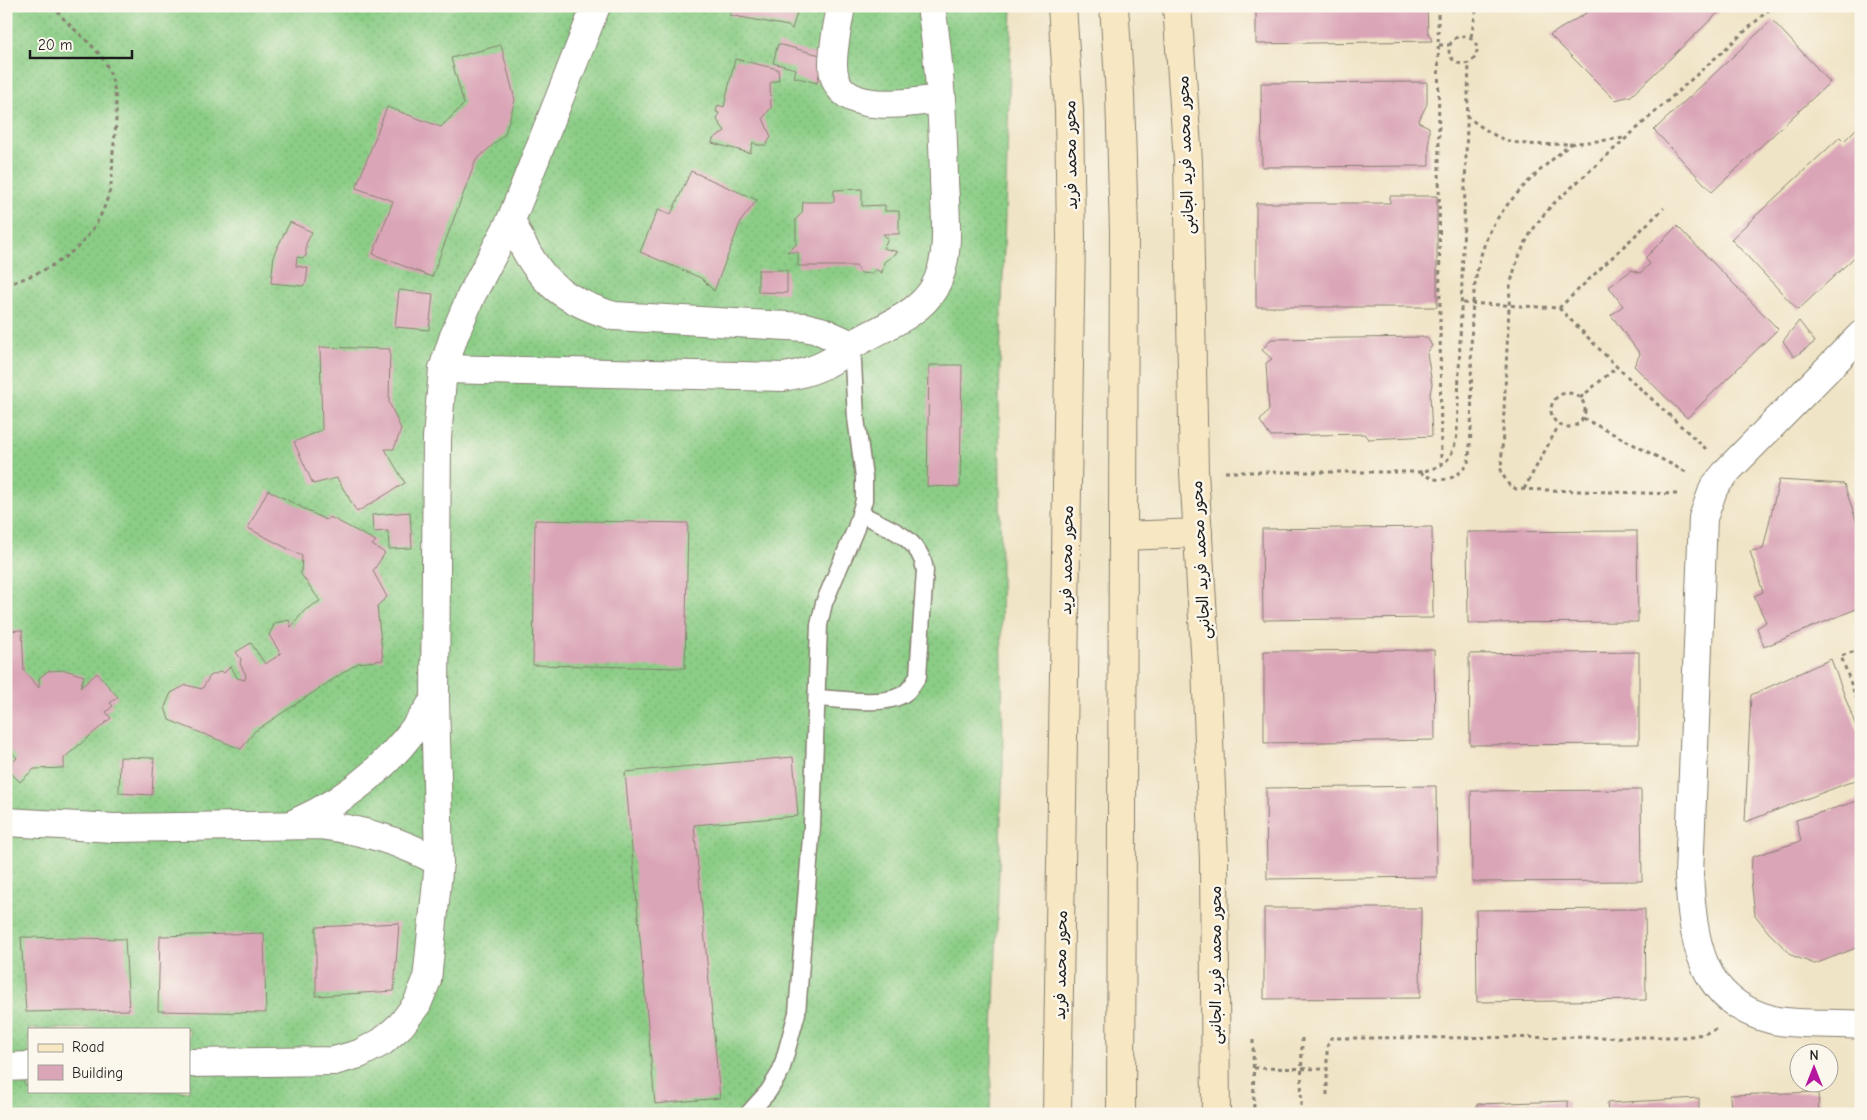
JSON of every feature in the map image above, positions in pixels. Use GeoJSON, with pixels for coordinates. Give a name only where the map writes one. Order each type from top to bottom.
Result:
{"type":"FeatureCollection","features":[{"type":"Feature","properties":{"kind":"main road","name":"محور محمد فريد"},"geometry":{"type":"LineString","coordinates":[[1057,1114],[1071,236],[1070,110],[1062,6]]}},
{"type":"Feature","properties":{"kind":"main road"},"geometry":{"type":"LineString","coordinates":[[1114,6],[1120,94],[1124,231],[1121,1114]]}},
{"type":"Feature","properties":{"kind":"main road","name":"محور محمد فريد الجانبى"},"geometry":{"type":"LineString","coordinates":[[1177,6],[1188,161],[1194,472],[1214,860],[1216,1114]]}},
{"type":"Feature","properties":{"kind":"main road"},"geometry":{"type":"LineString","coordinates":[[1124,536],[1198,533]]}},
{"type":"Feature","properties":{"kind":"street"},"geometry":{"type":"LineString","coordinates":[[190,1063],[334,1060],[359,1054],[382,1042],[417,1004],[426,980],[439,862],[435,700],[437,438],[443,369],[454,336],[471,296],[511,220],[596,6]]}},
{"type":"Feature","properties":{"kind":"street"},"geometry":{"type":"LineString","coordinates":[[841,6],[833,66],[836,78],[843,90],[853,98],[865,103],[878,104],[942,99]]}},
{"type":"Feature","properties":{"kind":"street"},"geometry":{"type":"LineString","coordinates":[[443,369],[783,378],[802,374],[820,367],[837,358],[852,345],[909,313],[933,290],[941,274],[946,231],[942,99],[931,6]]}},
{"type":"Feature","properties":{"kind":"street"},"geometry":{"type":"LineString","coordinates":[[511,220],[525,253],[542,276],[563,294],[587,308],[614,316],[805,327],[827,333],[852,345]]}},
{"type":"Feature","properties":{"kind":"street"},"geometry":{"type":"LineString","coordinates":[[1861,335],[1718,484],[1702,518],[1690,884],[1692,920],[1700,957],[1717,987],[1742,1008],[1774,1020],[1861,1025]]}},
{"type":"Feature","properties":{"kind":"street"},"geometry":{"type":"LineString","coordinates":[[289,826],[319,812],[347,795],[373,775],[418,727],[435,700]]}},
{"type":"Feature","properties":{"kind":"street"},"geometry":{"type":"LineString","coordinates":[[6,822],[114,828],[320,825],[352,829],[382,836],[412,847],[439,862]]}},
{"type":"Feature","properties":{"kind":"street"},"geometry":{"type":"LineString","coordinates":[[6,1067],[28,1066]]}},
{"type":"Feature","properties":{"kind":"lane"},"geometry":{"type":"LineString","coordinates":[[748,1114],[768,1092],[781,1071],[789,1049],[797,1013],[812,825],[817,646],[824,603],[861,514],[864,477],[856,418],[852,345]]}},
{"type":"Feature","properties":{"kind":"lane"},"geometry":{"type":"LineString","coordinates":[[817,698],[887,701],[900,696],[911,688],[918,676],[924,561],[915,545],[908,538],[861,514]]}},
{"type":"Feature","properties":{"kind":"path"},"geometry":{"type":"LineString","coordinates":[[6,285],[36,275],[77,250],[96,226],[109,193],[117,120],[111,75],[92,44],[60,16],[54,6]]}},
{"type":"Feature","properties":{"kind":"path"},"geometry":{"type":"LineString","coordinates":[[1438,6],[1440,466]]}},
{"type":"Feature","properties":{"kind":"path"},"geometry":{"type":"LineString","coordinates":[[1471,37],[1477,6]]}},
{"type":"Feature","properties":{"kind":"path"},"geometry":{"type":"LineString","coordinates":[[1718,484],[1524,489],[1509,485],[1501,472],[1508,306],[1514,268],[1528,234],[1552,204],[1773,6]]}},
{"type":"Feature","properties":{"kind":"path"},"geometry":{"type":"LineString","coordinates":[[1194,472],[1419,472],[1440,466],[1454,451],[1457,435],[1469,63],[1478,51],[1476,43],[1471,37],[1458,36],[1449,45],[1448,52],[1456,62],[1469,63]]}},
{"type":"Feature","properties":{"kind":"path"},"geometry":{"type":"LineString","coordinates":[[1438,45],[1449,45]]}},
{"type":"Feature","properties":{"kind":"path"},"geometry":{"type":"LineString","coordinates":[[1466,116],[1493,134],[1508,141],[1572,143],[1626,138]]}},
{"type":"Feature","properties":{"kind":"path"},"geometry":{"type":"LineString","coordinates":[[1419,472],[1436,481],[1446,480],[1463,470],[1468,462],[1474,304],[1480,263],[1494,224],[1522,189],[1572,143]]}},
{"type":"Feature","properties":{"kind":"path"},"geometry":{"type":"LineString","coordinates":[[1559,308],[1664,208]]}},
{"type":"Feature","properties":{"kind":"path"},"geometry":{"type":"LineString","coordinates":[[1462,303],[1559,308],[1617,367],[1718,484]]}},
{"type":"Feature","properties":{"kind":"path"},"geometry":{"type":"LineString","coordinates":[[1580,398],[1617,367]]}},
{"type":"Feature","properties":{"kind":"path"},"geometry":{"type":"LineString","coordinates":[[1565,393],[1573,394],[1580,398],[1585,412],[1583,418],[1577,424],[1568,427],[1559,425],[1550,412],[1552,404],[1557,397],[1565,393]]}},
{"type":"Feature","properties":{"kind":"path"},"geometry":{"type":"LineString","coordinates":[[1583,418],[1718,484]]}},
{"type":"Feature","properties":{"kind":"path"},"geometry":{"type":"LineString","coordinates":[[1524,489],[1559,425]]}},
{"type":"Feature","properties":{"kind":"path"},"geometry":{"type":"LineString","coordinates":[[1861,649],[1841,656],[1861,711]]}},
{"type":"Feature","properties":{"kind":"path"},"geometry":{"type":"LineString","coordinates":[[1327,1094],[1326,1047],[1332,1038],[1685,1037],[1704,1034],[1723,1025],[1742,1008]]}},
{"type":"Feature","properties":{"kind":"path"},"geometry":{"type":"LineString","coordinates":[[1301,1114],[1302,1038]]}},
{"type":"Feature","properties":{"kind":"path"},"geometry":{"type":"LineString","coordinates":[[1252,1040],[1254,1114]]}},
{"type":"Feature","properties":{"kind":"path"},"geometry":{"type":"LineString","coordinates":[[1254,1068],[1326,1069]]}},
{"type":"Feature","properties":{"kind":"green space"},"geometry":{"type":"Polygon","coordinates":[[[6,6],[1012,6],[999,395],[1003,763],[990,1114],[6,1114],[6,6]]]}},
{"type":"Feature","properties":{"kind":"building"},"geometry":{"type":"Polygon","coordinates":[[[413,6],[454,6],[454,9],[413,6]]]}},
{"type":"Feature","properties":{"kind":"building"},"geometry":{"type":"Polygon","coordinates":[[[737,6],[799,6],[792,29],[788,26],[729,15],[737,6]]]}},
{"type":"Feature","properties":{"kind":"building"},"geometry":{"type":"Polygon","coordinates":[[[1256,6],[1427,6],[1428,32],[1432,41],[1256,44],[1256,6]]]}},
{"type":"Feature","properties":{"kind":"building"},"geometry":{"type":"Polygon","coordinates":[[[1588,6],[1722,6],[1723,8],[1631,96],[1615,100],[1550,35],[1586,13],[1588,6]]]}},
{"type":"Feature","properties":{"kind":"building"},"geometry":{"type":"Polygon","coordinates":[[[1772,20],[1830,82],[1712,192],[1654,130],[1772,20]]]}},
{"type":"Feature","properties":{"kind":"building"},"geometry":{"type":"Polygon","coordinates":[[[778,44],[824,56],[817,83],[794,77],[796,69],[773,63],[778,44]]]}},
{"type":"Feature","properties":{"kind":"building"},"geometry":{"type":"Polygon","coordinates":[[[501,45],[515,100],[505,134],[476,160],[432,277],[373,254],[393,201],[356,188],[387,107],[441,127],[464,104],[451,58],[501,45]]]}},
{"type":"Feature","properties":{"kind":"building"},"geometry":{"type":"Polygon","coordinates":[[[735,59],[778,69],[779,80],[770,83],[771,108],[763,118],[771,137],[766,145],[757,145],[753,142],[750,153],[712,143],[713,139],[725,131],[717,120],[719,113],[716,112],[718,105],[724,107],[735,59]]]}},
{"type":"Feature","properties":{"kind":"building"},"geometry":{"type":"Polygon","coordinates":[[[1427,82],[1427,104],[1418,122],[1429,127],[1429,166],[1262,167],[1261,83],[1427,82]]]}},
{"type":"Feature","properties":{"kind":"building"},"geometry":{"type":"Polygon","coordinates":[[[1856,129],[1861,134],[1861,251],[1798,310],[1731,239],[1840,137],[1844,141],[1856,129]]]}},
{"type":"Feature","properties":{"kind":"building"},"geometry":{"type":"Polygon","coordinates":[[[691,171],[757,200],[741,221],[714,291],[701,278],[640,252],[658,209],[671,214],[691,171]]]}},
{"type":"Feature","properties":{"kind":"building"},"geometry":{"type":"Polygon","coordinates":[[[862,189],[862,206],[885,205],[885,211],[899,211],[899,234],[883,234],[888,239],[883,248],[898,252],[884,262],[882,273],[875,269],[872,274],[861,273],[856,266],[798,266],[798,252],[787,252],[796,245],[796,219],[802,213],[803,202],[834,202],[834,190],[862,189]]]}},
{"type":"Feature","properties":{"kind":"building"},"geometry":{"type":"Polygon","coordinates":[[[1390,196],[1437,196],[1437,307],[1256,307],[1256,203],[1390,203],[1390,196]]]}},
{"type":"Feature","properties":{"kind":"building"},"geometry":{"type":"Polygon","coordinates":[[[290,222],[312,232],[306,244],[306,256],[303,258],[297,257],[296,266],[308,268],[306,282],[303,286],[271,283],[274,254],[290,222]]]}},
{"type":"Feature","properties":{"kind":"building"},"geometry":{"type":"Polygon","coordinates":[[[1677,226],[1778,329],[1687,418],[1634,366],[1640,354],[1611,315],[1623,306],[1609,287],[1632,270],[1640,273],[1650,264],[1645,258],[1677,226]]]}},
{"type":"Feature","properties":{"kind":"building"},"geometry":{"type":"Polygon","coordinates":[[[758,270],[787,270],[787,293],[758,292],[758,270]]]}},
{"type":"Feature","properties":{"kind":"building"},"geometry":{"type":"Polygon","coordinates":[[[399,290],[433,294],[429,330],[395,327],[399,290]]]}},
{"type":"Feature","properties":{"kind":"building"},"geometry":{"type":"Polygon","coordinates":[[[1799,321],[1815,342],[1794,357],[1783,341],[1799,321]]]}},
{"type":"Feature","properties":{"kind":"building"},"geometry":{"type":"Polygon","coordinates":[[[1427,337],[1432,346],[1427,353],[1432,384],[1430,394],[1432,436],[1368,439],[1364,434],[1270,436],[1260,421],[1269,410],[1266,363],[1272,359],[1262,350],[1271,339],[1427,337]]]}},
{"type":"Feature","properties":{"kind":"building"},"geometry":{"type":"Polygon","coordinates":[[[320,347],[390,349],[389,402],[401,429],[394,449],[385,449],[405,483],[357,512],[337,478],[313,484],[294,442],[322,430],[320,347]]]}},
{"type":"Feature","properties":{"kind":"building"},"geometry":{"type":"Polygon","coordinates":[[[929,365],[962,365],[960,487],[927,486],[929,365]]]}},
{"type":"Feature","properties":{"kind":"building"},"geometry":{"type":"Polygon","coordinates":[[[1779,480],[1844,484],[1861,535],[1861,607],[1764,647],[1757,628],[1766,622],[1754,596],[1763,592],[1750,551],[1763,549],[1779,480]]]}},
{"type":"Feature","properties":{"kind":"building"},"geometry":{"type":"Polygon","coordinates":[[[268,490],[326,520],[330,517],[376,541],[372,545],[385,553],[373,571],[387,597],[377,606],[383,660],[358,663],[255,731],[241,749],[169,720],[165,707],[171,693],[186,685],[202,689],[210,676],[222,671],[224,673],[231,666],[237,678],[245,680],[246,675],[240,664],[241,659],[236,652],[251,643],[265,664],[281,654],[269,635],[275,623],[289,620],[291,627],[305,610],[320,601],[301,574],[302,556],[248,528],[268,490]]]}},
{"type":"Feature","properties":{"kind":"building"},"geometry":{"type":"Polygon","coordinates":[[[410,512],[412,548],[389,549],[388,531],[373,532],[372,515],[410,512]]]}},
{"type":"Feature","properties":{"kind":"building"},"geometry":{"type":"Polygon","coordinates":[[[535,520],[688,523],[685,668],[533,665],[535,520]]]}},
{"type":"Feature","properties":{"kind":"building"},"geometry":{"type":"Polygon","coordinates":[[[1432,527],[1433,618],[1263,620],[1262,529],[1432,527]]]}},
{"type":"Feature","properties":{"kind":"building"},"geometry":{"type":"Polygon","coordinates":[[[1637,531],[1638,622],[1468,623],[1467,532],[1637,531]]]}},
{"type":"Feature","properties":{"kind":"building"},"geometry":{"type":"Polygon","coordinates":[[[22,630],[24,671],[39,688],[39,678],[48,671],[65,670],[84,676],[80,688],[97,673],[118,697],[110,703],[113,706],[106,712],[111,718],[64,758],[64,768],[34,769],[20,782],[7,769],[17,758],[6,746],[6,631],[22,630]]]}},
{"type":"Feature","properties":{"kind":"building"},"geometry":{"type":"Polygon","coordinates":[[[1434,650],[1435,740],[1264,743],[1264,651],[1434,650]]]}},
{"type":"Feature","properties":{"kind":"building"},"geometry":{"type":"Polygon","coordinates":[[[1639,652],[1639,744],[1470,745],[1469,654],[1639,652]]]}},
{"type":"Feature","properties":{"kind":"building"},"geometry":{"type":"Polygon","coordinates":[[[1831,659],[1861,740],[1861,778],[1745,822],[1751,695],[1831,659]]]}},
{"type":"Feature","properties":{"kind":"building"},"geometry":{"type":"Polygon","coordinates":[[[120,757],[154,758],[152,795],[119,793],[120,757]]]}},
{"type":"Feature","properties":{"kind":"building"},"geometry":{"type":"Polygon","coordinates":[[[793,757],[798,816],[694,825],[720,1098],[655,1104],[625,772],[793,757]]]}},
{"type":"Feature","properties":{"kind":"building"},"geometry":{"type":"Polygon","coordinates":[[[1436,786],[1437,877],[1267,879],[1266,788],[1436,786]]]}},
{"type":"Feature","properties":{"kind":"building"},"geometry":{"type":"Polygon","coordinates":[[[1641,790],[1642,881],[1472,882],[1471,791],[1641,790]]]}},
{"type":"Feature","properties":{"kind":"building"},"geometry":{"type":"Polygon","coordinates":[[[1861,800],[1861,946],[1815,964],[1793,956],[1769,933],[1755,915],[1751,880],[1752,857],[1801,841],[1796,820],[1861,800]]]}},
{"type":"Feature","properties":{"kind":"building"},"geometry":{"type":"Polygon","coordinates":[[[1264,908],[1421,908],[1420,998],[1264,999],[1264,908]]]}},
{"type":"Feature","properties":{"kind":"building"},"geometry":{"type":"Polygon","coordinates":[[[1645,909],[1646,1000],[1477,1002],[1476,910],[1645,909]]]}},
{"type":"Feature","properties":{"kind":"building"},"geometry":{"type":"Polygon","coordinates":[[[399,923],[394,991],[316,996],[316,927],[399,923]]]}},
{"type":"Feature","properties":{"kind":"building"},"geometry":{"type":"Polygon","coordinates":[[[264,933],[266,1013],[158,1011],[160,936],[264,933]]]}},
{"type":"Feature","properties":{"kind":"building"},"geometry":{"type":"Polygon","coordinates":[[[21,937],[125,939],[129,1010],[26,1012],[21,937]]]}},
{"type":"Feature","properties":{"kind":"building"},"geometry":{"type":"Polygon","coordinates":[[[1818,1092],[1819,1114],[1731,1114],[1730,1095],[1818,1092]]]}},
{"type":"Feature","properties":{"kind":"building"},"geometry":{"type":"Polygon","coordinates":[[[1699,1098],[1699,1114],[1608,1114],[1607,1103],[1699,1098]]]}},
{"type":"Feature","properties":{"kind":"building"},"geometry":{"type":"Polygon","coordinates":[[[1568,1101],[1568,1114],[1477,1114],[1477,1104],[1568,1101]]]}}]}
